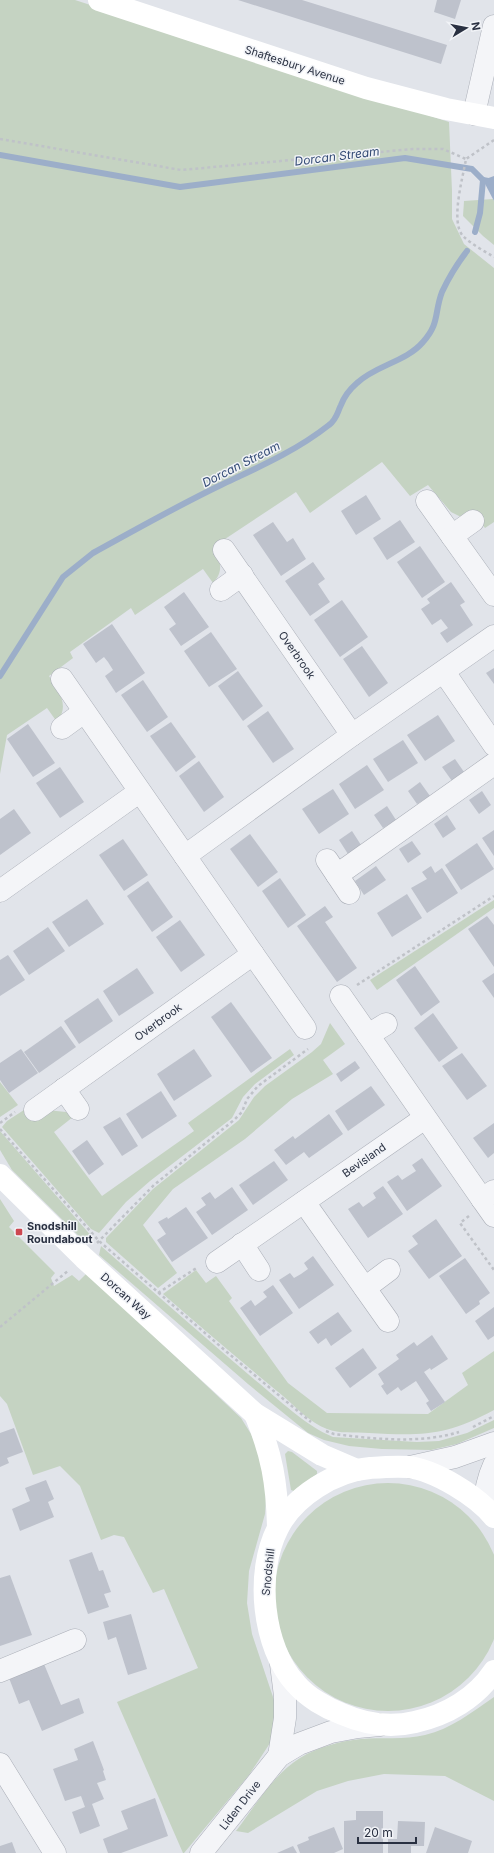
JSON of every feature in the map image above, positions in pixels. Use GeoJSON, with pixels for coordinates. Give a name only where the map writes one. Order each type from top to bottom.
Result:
{"type":"FeatureCollection","features":[{"type":"Feature","properties":{"kind":"main road","name":"Shaftesbury Avenue"},"geometry":{"type":"LineString","coordinates":[[99,0],[331,77],[424,104],[484,116]]}},
{"type":"Feature","properties":{"kind":"main road","name":"Dorcan Way"},"geometry":{"type":"LineString","coordinates":[[0,1175],[84,1258],[255,1414],[322,1455],[357,1470]]}},
{"type":"Feature","properties":{"kind":"main road","name":"Dorcan Way"},"geometry":{"type":"LineString","coordinates":[[255,1414],[266,1439],[273,1466],[277,1492],[278,1526]]}},
{"type":"Feature","properties":{"kind":"main road","name":"Snodshill"},"geometry":{"type":"LineString","coordinates":[[490,1511],[450,1483],[410,1467],[390,1466],[357,1470],[333,1478],[308,1494],[278,1526],[270,1548],[264,1592],[265,1611],[281,1664],[296,1685],[317,1701],[353,1719],[381,1725],[398,1725],[425,1720],[446,1712],[467,1700],[487,1685],[494,1670]]}},
{"type":"Feature","properties":{"kind":"street"},"geometry":{"type":"LineString","coordinates":[[484,116],[494,26]]}},
{"type":"Feature","properties":{"kind":"street"},"geometry":{"type":"LineString","coordinates":[[427,501],[494,595]]}},
{"type":"Feature","properties":{"kind":"street"},"geometry":{"type":"LineString","coordinates":[[452,536],[473,521]]}},
{"type":"Feature","properties":{"kind":"street","name":"Overbrook"},"geometry":{"type":"LineString","coordinates":[[224,550],[352,735]]}},
{"type":"Feature","properties":{"kind":"street"},"geometry":{"type":"LineString","coordinates":[[221,590],[242,575]]}},
{"type":"Feature","properties":{"kind":"street"},"geometry":{"type":"LineString","coordinates":[[185,856],[352,735],[494,636]]}},
{"type":"Feature","properties":{"kind":"street"},"geometry":{"type":"LineString","coordinates":[[444,672],[494,745]]}},
{"type":"Feature","properties":{"kind":"street"},"geometry":{"type":"LineString","coordinates":[[62,679],[139,792],[253,954],[308,1037]]}},
{"type":"Feature","properties":{"kind":"street"},"geometry":{"type":"LineString","coordinates":[[62,728],[84,712]]}},
{"type":"Feature","properties":{"kind":"street"},"geometry":{"type":"LineString","coordinates":[[349,893],[332,868],[494,764]]}},
{"type":"Feature","properties":{"kind":"street"},"geometry":{"type":"LineString","coordinates":[[0,891],[139,792]]}},
{"type":"Feature","properties":{"kind":"street","name":"Overbrook"},"geometry":{"type":"LineString","coordinates":[[35,1110],[253,954]]}},
{"type":"Feature","properties":{"kind":"street"},"geometry":{"type":"LineString","coordinates":[[341,996],[425,1118],[489,1203]]}},
{"type":"Feature","properties":{"kind":"street"},"geometry":{"type":"LineString","coordinates":[[368,1035],[386,1024]]}},
{"type":"Feature","properties":{"kind":"street"},"geometry":{"type":"LineString","coordinates":[[64,1089],[78,1109]]}},
{"type":"Feature","properties":{"kind":"street","name":"Bevisland"},"geometry":{"type":"LineString","coordinates":[[217,1262],[425,1118]]}},
{"type":"Feature","properties":{"kind":"street"},"geometry":{"type":"LineString","coordinates":[[304,1202],[388,1321]]}},
{"type":"Feature","properties":{"kind":"street"},"geometry":{"type":"LineString","coordinates":[[242,1244],[259,1270]]}},
{"type":"Feature","properties":{"kind":"street"},"geometry":{"type":"LineString","coordinates":[[365,1288],[389,1270]]}},
{"type":"Feature","properties":{"kind":"street"},"geometry":{"type":"LineString","coordinates":[[410,1467],[455,1457],[494,1442]]}},
{"type":"Feature","properties":{"kind":"street"},"geometry":{"type":"LineString","coordinates":[[490,1511],[485,1495],[488,1478],[494,1465]]}},
{"type":"Feature","properties":{"kind":"street"},"geometry":{"type":"LineString","coordinates":[[0,1671],[75,1640]]}},
{"type":"Feature","properties":{"kind":"street"},"geometry":{"type":"LineString","coordinates":[[279,1756],[285,1718],[285,1696],[281,1664]]}},
{"type":"Feature","properties":{"kind":"street","name":"Liden Drive"},"geometry":{"type":"LineString","coordinates":[[200,1853],[279,1756],[299,1744],[331,1732],[358,1727],[381,1725]]}},
{"type":"Feature","properties":{"kind":"street"},"geometry":{"type":"LineString","coordinates":[[0,1764],[55,1853]]}},
{"type":"Feature","properties":{"kind":"path"},"geometry":{"type":"LineString","coordinates":[[0,139],[181,170],[413,149],[443,149],[466,159]]}},
{"type":"Feature","properties":{"kind":"path"},"geometry":{"type":"LineString","coordinates":[[466,159],[494,140]]}},
{"type":"Feature","properties":{"kind":"path"},"geometry":{"type":"LineString","coordinates":[[466,159],[458,200],[458,229],[463,236],[494,257]]}},
{"type":"Feature","properties":{"kind":"path"},"geometry":{"type":"LineString","coordinates":[[341,996],[494,896]]}},
{"type":"Feature","properties":{"kind":"path"},"geometry":{"type":"LineString","coordinates":[[0,1327],[84,1258],[154,1185],[234,1120],[242,1112],[247,1099],[258,1086],[308,1037]]}},
{"type":"Feature","properties":{"kind":"path"},"geometry":{"type":"LineString","coordinates":[[0,1129],[100,1241],[228,1353],[315,1425]]}},
{"type":"Feature","properties":{"kind":"path"},"geometry":{"type":"LineString","coordinates":[[489,1203],[460,1223],[494,1270]]}},
{"type":"Feature","properties":{"kind":"path"},"geometry":{"type":"LineString","coordinates":[[158,1293],[196,1267],[217,1262]]}},
{"type":"Feature","properties":{"kind":"path"},"geometry":{"type":"LineString","coordinates":[[471,1428],[494,1416]]}},
{"type":"Feature","properties":{"kind":"path"},"geometry":{"type":"LineString","coordinates":[[320,1429],[334,1434],[399,1439],[428,1438],[464,1430]]}},
{"type":"Feature","properties":{"kind":"green space"},"geometry":{"type":"Polygon","coordinates":[[[0,0],[75,0],[449,122],[452,219],[464,244],[494,268],[494,522],[485,528],[474,514],[461,517],[451,512],[428,485],[410,496],[382,462],[310,513],[296,492],[216,545],[220,560],[220,570],[217,579],[213,583],[203,569],[135,615],[131,608],[70,652],[73,658],[49,676],[62,699],[63,710],[61,716],[57,722],[47,708],[7,735],[0,774],[0,0]]]}},
{"type":"Feature","properties":{"kind":"green space"},"geometry":{"type":"Polygon","coordinates":[[[493,199],[494,245],[463,216],[464,201],[493,199]]]}},
{"type":"Feature","properties":{"kind":"green space"},"geometry":{"type":"Polygon","coordinates":[[[494,900],[494,908],[377,990],[370,980],[494,900]]]}},
{"type":"Feature","properties":{"kind":"green space"},"geometry":{"type":"Polygon","coordinates":[[[330,1023],[345,1044],[323,1060],[333,1074],[292,1099],[245,1139],[173,1189],[143,1225],[177,1273],[158,1288],[106,1242],[106,1238],[153,1189],[239,1120],[254,1097],[265,1086],[321,1044],[330,1023]]]}},
{"type":"Feature","properties":{"kind":"green space"},"geometry":{"type":"Polygon","coordinates":[[[290,1049],[294,1055],[255,1084],[243,1097],[232,1118],[150,1181],[126,1202],[99,1233],[91,1229],[2,1127],[7,1121],[27,1108],[66,1112],[73,1117],[54,1132],[102,1196],[194,1131],[188,1123],[290,1049]]]}},
{"type":"Feature","properties":{"kind":"green space"},"geometry":{"type":"Polygon","coordinates":[[[0,1082],[18,1105],[0,1117],[0,1082]]]}},
{"type":"Feature","properties":{"kind":"green space"},"geometry":{"type":"Polygon","coordinates":[[[0,1131],[93,1238],[87,1244],[12,1170],[0,1150],[0,1131]]]}},
{"type":"Feature","properties":{"kind":"green space"},"geometry":{"type":"Polygon","coordinates":[[[0,1199],[14,1221],[9,1227],[55,1273],[51,1278],[54,1286],[72,1275],[79,1281],[87,1273],[241,1418],[251,1434],[260,1454],[267,1484],[265,1514],[249,1571],[247,1603],[252,1634],[275,1703],[274,1737],[249,1775],[184,1853],[117,1702],[198,1668],[164,1589],[153,1593],[124,1537],[114,1535],[101,1540],[80,1486],[60,1466],[33,1475],[7,1404],[0,1396],[0,1199]]]}},
{"type":"Feature","properties":{"kind":"green space"},"geometry":{"type":"Polygon","coordinates":[[[101,1246],[292,1412],[322,1432],[333,1437],[417,1442],[439,1441],[467,1433],[494,1420],[494,1428],[457,1444],[431,1450],[382,1449],[349,1446],[324,1440],[308,1433],[248,1384],[99,1255],[101,1246]]]}},
{"type":"Feature","properties":{"kind":"green space"},"geometry":{"type":"Polygon","coordinates":[[[196,1270],[206,1283],[216,1276],[232,1298],[229,1301],[288,1383],[327,1413],[428,1414],[468,1385],[462,1373],[494,1351],[494,1410],[462,1425],[419,1434],[342,1432],[332,1431],[321,1426],[304,1414],[163,1294],[196,1270]]]}},
{"type":"Feature","properties":{"kind":"green space"},"geometry":{"type":"Polygon","coordinates":[[[288,1451],[292,1452],[317,1471],[317,1474],[294,1491],[291,1490],[285,1454],[288,1451]]]}},
{"type":"Feature","properties":{"kind":"green space"},"geometry":{"type":"Polygon","coordinates":[[[377,1483],[399,1483],[432,1491],[451,1502],[469,1516],[483,1534],[494,1553],[502,1586],[500,1619],[494,1641],[483,1660],[469,1678],[451,1692],[432,1703],[399,1711],[377,1711],[344,1703],[325,1692],[307,1678],[293,1660],[282,1641],[274,1608],[274,1586],[282,1553],[293,1534],[307,1516],[325,1502],[344,1491],[377,1483]]]}},
{"type":"Feature","properties":{"kind":"green space"},"geometry":{"type":"Polygon","coordinates":[[[494,1697],[494,1801],[445,1776],[384,1774],[348,1781],[317,1791],[248,1833],[236,1831],[257,1801],[281,1773],[307,1754],[329,1745],[345,1741],[369,1738],[417,1737],[435,1732],[444,1729],[461,1719],[494,1697]]]}},
{"type":"Feature","properties":{"kind":"water"},"geometry":{"type":"Polygon","coordinates":[[[494,176],[494,201],[483,180],[494,176]]]}},
{"type":"Feature","properties":{"kind":"building"},"geometry":{"type":"Polygon","coordinates":[[[238,0],[302,0],[447,45],[441,64],[238,0]]]}},
{"type":"Feature","properties":{"kind":"building"},"geometry":{"type":"Polygon","coordinates":[[[437,0],[461,0],[455,19],[434,12],[437,0]]]}},
{"type":"Feature","properties":{"kind":"building"},"geometry":{"type":"Polygon","coordinates":[[[366,495],[381,519],[356,535],[341,511],[366,495]]]}},
{"type":"Feature","properties":{"kind":"building"},"geometry":{"type":"Polygon","coordinates":[[[400,520],[415,542],[387,560],[373,538],[400,520]]]}},
{"type":"Feature","properties":{"kind":"building"},"geometry":{"type":"Polygon","coordinates":[[[273,522],[287,542],[293,538],[306,559],[281,576],[253,535],[273,522]]]}},
{"type":"Feature","properties":{"kind":"building"},"geometry":{"type":"Polygon","coordinates":[[[420,546],[445,582],[422,598],[397,562],[420,546]]]}},
{"type":"Feature","properties":{"kind":"building"},"geometry":{"type":"Polygon","coordinates":[[[313,562],[325,579],[318,584],[330,602],[310,616],[285,581],[313,562]]]}},
{"type":"Feature","properties":{"kind":"building"},"geometry":{"type":"Polygon","coordinates":[[[451,582],[465,602],[460,605],[473,625],[447,643],[440,633],[448,628],[441,619],[432,625],[421,609],[430,603],[427,599],[451,582]]]}},
{"type":"Feature","properties":{"kind":"building"},"geometry":{"type":"Polygon","coordinates":[[[184,592],[209,627],[181,646],[169,629],[176,624],[164,607],[184,592]]]}},
{"type":"Feature","properties":{"kind":"building"},"geometry":{"type":"Polygon","coordinates":[[[342,600],[368,637],[340,657],[314,620],[342,600]]]}},
{"type":"Feature","properties":{"kind":"building"},"geometry":{"type":"Polygon","coordinates":[[[112,624],[145,673],[116,693],[105,676],[113,670],[108,662],[104,657],[96,663],[83,644],[112,624]]]}},
{"type":"Feature","properties":{"kind":"building"},"geometry":{"type":"Polygon","coordinates":[[[211,632],[237,669],[209,687],[184,651],[211,632]]]}},
{"type":"Feature","properties":{"kind":"building"},"geometry":{"type":"Polygon","coordinates":[[[362,646],[388,683],[369,697],[343,659],[362,646]]]}},
{"type":"Feature","properties":{"kind":"building"},"geometry":{"type":"Polygon","coordinates":[[[494,668],[494,684],[486,673],[494,668]]]}},
{"type":"Feature","properties":{"kind":"building"},"geometry":{"type":"Polygon","coordinates":[[[238,671],[263,706],[243,721],[218,686],[238,671]]]}},
{"type":"Feature","properties":{"kind":"building"},"geometry":{"type":"Polygon","coordinates":[[[143,680],[168,717],[147,732],[121,695],[143,680]]]}},
{"type":"Feature","properties":{"kind":"building"},"geometry":{"type":"Polygon","coordinates":[[[268,711],[294,749],[273,763],[247,726],[268,711]]]}},
{"type":"Feature","properties":{"kind":"building"},"geometry":{"type":"Polygon","coordinates":[[[438,715],[455,741],[425,761],[407,735],[438,715]]]}},
{"type":"Feature","properties":{"kind":"building"},"geometry":{"type":"Polygon","coordinates":[[[171,722],[196,757],[176,772],[150,736],[171,722]]]}},
{"type":"Feature","properties":{"kind":"building"},"geometry":{"type":"Polygon","coordinates":[[[28,724],[55,763],[33,777],[7,739],[28,724]]]}},
{"type":"Feature","properties":{"kind":"building"},"geometry":{"type":"Polygon","coordinates":[[[403,740],[418,763],[388,782],[373,759],[403,740]]]}},
{"type":"Feature","properties":{"kind":"building"},"geometry":{"type":"Polygon","coordinates":[[[455,759],[464,772],[452,781],[442,767],[455,759]]]}},
{"type":"Feature","properties":{"kind":"building"},"geometry":{"type":"Polygon","coordinates":[[[199,761],[224,797],[204,812],[179,776],[199,761]]]}},
{"type":"Feature","properties":{"kind":"building"},"geometry":{"type":"Polygon","coordinates":[[[367,765],[384,790],[355,809],[339,784],[367,765]]]}},
{"type":"Feature","properties":{"kind":"building"},"geometry":{"type":"Polygon","coordinates":[[[60,767],[84,802],[60,818],[36,783],[60,767]]]}},
{"type":"Feature","properties":{"kind":"building"},"geometry":{"type":"Polygon","coordinates":[[[420,782],[430,796],[417,804],[408,791],[420,782]]]}},
{"type":"Feature","properties":{"kind":"building"},"geometry":{"type":"Polygon","coordinates":[[[333,789],[349,814],[319,834],[302,809],[333,789]]]}},
{"type":"Feature","properties":{"kind":"building"},"geometry":{"type":"Polygon","coordinates":[[[482,791],[491,805],[479,814],[469,800],[482,791]]]}},
{"type":"Feature","properties":{"kind":"building"},"geometry":{"type":"Polygon","coordinates":[[[387,806],[396,820],[383,828],[374,815],[387,806]]]}},
{"type":"Feature","properties":{"kind":"building"},"geometry":{"type":"Polygon","coordinates":[[[14,809],[31,833],[0,855],[0,819],[14,809]]]}},
{"type":"Feature","properties":{"kind":"building"},"geometry":{"type":"Polygon","coordinates":[[[447,815],[456,829],[443,838],[434,824],[447,815]]]}},
{"type":"Feature","properties":{"kind":"building"},"geometry":{"type":"Polygon","coordinates":[[[494,830],[494,856],[482,838],[494,830]]]}},
{"type":"Feature","properties":{"kind":"building"},"geometry":{"type":"Polygon","coordinates":[[[352,831],[361,845],[348,854],[339,840],[352,831]]]}},
{"type":"Feature","properties":{"kind":"building"},"geometry":{"type":"Polygon","coordinates":[[[250,834],[278,872],[258,887],[230,849],[250,834]]]}},
{"type":"Feature","properties":{"kind":"building"},"geometry":{"type":"Polygon","coordinates":[[[123,839],[148,875],[124,891],[99,855],[123,839]]]}},
{"type":"Feature","properties":{"kind":"building"},"geometry":{"type":"Polygon","coordinates":[[[412,841],[421,854],[408,863],[399,849],[412,841]]]}},
{"type":"Feature","properties":{"kind":"building"},"geometry":{"type":"Polygon","coordinates":[[[477,843],[494,869],[461,890],[445,865],[477,843]]]}},
{"type":"Feature","properties":{"kind":"building"},"geometry":{"type":"Polygon","coordinates":[[[376,866],[386,880],[364,895],[355,881],[376,866]]]}},
{"type":"Feature","properties":{"kind":"building"},"geometry":{"type":"Polygon","coordinates":[[[431,866],[435,873],[442,868],[458,893],[427,913],[411,888],[427,879],[422,872],[431,866]]]}},
{"type":"Feature","properties":{"kind":"building"},"geometry":{"type":"Polygon","coordinates":[[[280,878],[306,915],[288,928],[262,891],[280,878]]]}},
{"type":"Feature","properties":{"kind":"building"},"geometry":{"type":"Polygon","coordinates":[[[148,881],[173,917],[152,932],[127,896],[148,881]]]}},
{"type":"Feature","properties":{"kind":"building"},"geometry":{"type":"Polygon","coordinates":[[[407,894],[422,918],[392,937],[377,913],[407,894]]]}},
{"type":"Feature","properties":{"kind":"building"},"geometry":{"type":"Polygon","coordinates":[[[87,899],[104,924],[69,947],[52,922],[87,899]]]}},
{"type":"Feature","properties":{"kind":"building"},"geometry":{"type":"Polygon","coordinates":[[[325,906],[333,917],[325,922],[357,968],[337,982],[297,926],[325,906]]]}},
{"type":"Feature","properties":{"kind":"building"},"geometry":{"type":"Polygon","coordinates":[[[487,916],[494,925],[494,967],[468,929],[487,916]]]}},
{"type":"Feature","properties":{"kind":"building"},"geometry":{"type":"Polygon","coordinates":[[[180,920],[205,955],[181,972],[156,937],[180,920]]]}},
{"type":"Feature","properties":{"kind":"building"},"geometry":{"type":"Polygon","coordinates":[[[48,927],[65,951],[29,975],[13,951],[48,927]]]}},
{"type":"Feature","properties":{"kind":"building"},"geometry":{"type":"Polygon","coordinates":[[[8,955],[25,980],[0,996],[0,960],[8,955]]]}},
{"type":"Feature","properties":{"kind":"building"},"geometry":{"type":"Polygon","coordinates":[[[415,966],[440,1002],[421,1016],[396,980],[415,966]]]}},
{"type":"Feature","properties":{"kind":"building"},"geometry":{"type":"Polygon","coordinates":[[[137,968],[154,993],[119,1016],[103,991],[137,968]]]}},
{"type":"Feature","properties":{"kind":"building"},"geometry":{"type":"Polygon","coordinates":[[[494,973],[494,998],[482,981],[494,973]]]}},
{"type":"Feature","properties":{"kind":"building"},"geometry":{"type":"Polygon","coordinates":[[[98,998],[113,1021],[79,1044],[64,1021],[98,998]]]}},
{"type":"Feature","properties":{"kind":"building"},"geometry":{"type":"Polygon","coordinates":[[[231,1002],[272,1058],[251,1073],[211,1017],[231,1002]]]}},
{"type":"Feature","properties":{"kind":"building"},"geometry":{"type":"Polygon","coordinates":[[[433,1013],[458,1048],[439,1062],[414,1028],[433,1013]]]}},
{"type":"Feature","properties":{"kind":"building"},"geometry":{"type":"Polygon","coordinates":[[[61,1026],[76,1047],[39,1073],[24,1052],[61,1026]]]}},
{"type":"Feature","properties":{"kind":"building"},"geometry":{"type":"Polygon","coordinates":[[[21,1049],[38,1073],[9,1093],[0,1080],[0,1063],[21,1049]]]}},
{"type":"Feature","properties":{"kind":"building"},"geometry":{"type":"Polygon","coordinates":[[[194,1049],[212,1076],[174,1101],[157,1074],[194,1049]]]}},
{"type":"Feature","properties":{"kind":"building"},"geometry":{"type":"Polygon","coordinates":[[[462,1053],[487,1086],[467,1100],[442,1066],[462,1053]]]}},
{"type":"Feature","properties":{"kind":"building"},"geometry":{"type":"Polygon","coordinates":[[[355,1061],[360,1068],[341,1082],[336,1074],[355,1061]]]}},
{"type":"Feature","properties":{"kind":"building"},"geometry":{"type":"Polygon","coordinates":[[[371,1086],[385,1105],[348,1131],[335,1111],[371,1086]]]}},
{"type":"Feature","properties":{"kind":"building"},"geometry":{"type":"Polygon","coordinates":[[[161,1091],[177,1116],[142,1139],[126,1114],[161,1091]]]}},
{"type":"Feature","properties":{"kind":"building"},"geometry":{"type":"Polygon","coordinates":[[[329,1114],[343,1134],[309,1158],[304,1152],[286,1165],[274,1150],[293,1136],[295,1139],[329,1114]]]}},
{"type":"Feature","properties":{"kind":"building"},"geometry":{"type":"Polygon","coordinates":[[[120,1117],[138,1146],[122,1156],[103,1127],[120,1117]]]}},
{"type":"Feature","properties":{"kind":"building"},"geometry":{"type":"Polygon","coordinates":[[[494,1123],[494,1153],[488,1158],[473,1138],[494,1123]]]}},
{"type":"Feature","properties":{"kind":"building"},"geometry":{"type":"Polygon","coordinates":[[[87,1140],[104,1164],[89,1175],[72,1151],[87,1140]]]}},
{"type":"Feature","properties":{"kind":"building"},"geometry":{"type":"Polygon","coordinates":[[[422,1158],[442,1186],[407,1211],[387,1182],[398,1175],[402,1180],[416,1171],[412,1165],[422,1158]]]}},
{"type":"Feature","properties":{"kind":"building"},"geometry":{"type":"Polygon","coordinates":[[[274,1161],[288,1180],[253,1205],[239,1185],[274,1161]]]}},
{"type":"Feature","properties":{"kind":"building"},"geometry":{"type":"Polygon","coordinates":[[[383,1186],[403,1214],[368,1238],[348,1209],[359,1202],[363,1207],[376,1198],[373,1193],[383,1186]]]}},
{"type":"Feature","properties":{"kind":"building"},"geometry":{"type":"Polygon","coordinates":[[[232,1187],[248,1210],[212,1235],[196,1212],[206,1205],[201,1198],[210,1192],[215,1199],[232,1187]]]}},
{"type":"Feature","properties":{"kind":"building"},"geometry":{"type":"Polygon","coordinates":[[[186,1207],[208,1238],[172,1262],[157,1240],[166,1234],[158,1222],[167,1217],[168,1219],[186,1207]]]}},
{"type":"Feature","properties":{"kind":"building"},"geometry":{"type":"Polygon","coordinates":[[[436,1219],[462,1256],[429,1279],[408,1251],[418,1244],[412,1236],[436,1219]]]}},
{"type":"Feature","properties":{"kind":"building"},"geometry":{"type":"Polygon","coordinates":[[[313,1256],[334,1285],[299,1309],[279,1280],[290,1273],[294,1278],[301,1274],[308,1269],[304,1263],[313,1256]]]}},
{"type":"Feature","properties":{"kind":"building"},"geometry":{"type":"Polygon","coordinates":[[[465,1258],[490,1293],[479,1301],[480,1304],[466,1314],[439,1276],[465,1258]]]}},
{"type":"Feature","properties":{"kind":"building"},"geometry":{"type":"Polygon","coordinates":[[[273,1285],[293,1313],[260,1336],[240,1308],[251,1300],[255,1306],[267,1297],[263,1292],[273,1285]]]}},
{"type":"Feature","properties":{"kind":"building"},"geometry":{"type":"Polygon","coordinates":[[[494,1307],[494,1336],[488,1340],[475,1321],[494,1307]]]}},
{"type":"Feature","properties":{"kind":"building"},"geometry":{"type":"Polygon","coordinates":[[[338,1312],[352,1331],[331,1346],[326,1338],[318,1344],[309,1332],[338,1312]]]}},
{"type":"Feature","properties":{"kind":"building"},"geometry":{"type":"Polygon","coordinates":[[[432,1335],[448,1359],[431,1370],[430,1368],[424,1372],[445,1402],[431,1411],[426,1403],[429,1401],[416,1381],[401,1391],[398,1387],[387,1395],[381,1386],[384,1384],[378,1374],[399,1359],[396,1355],[414,1342],[417,1346],[432,1335]]]}},
{"type":"Feature","properties":{"kind":"building"},"geometry":{"type":"Polygon","coordinates":[[[363,1348],[377,1368],[350,1388],[335,1368],[363,1348]]]}},
{"type":"Feature","properties":{"kind":"building"},"geometry":{"type":"Polygon","coordinates":[[[14,1428],[23,1452],[7,1458],[9,1463],[0,1467],[0,1433],[14,1428]]]}},
{"type":"Feature","properties":{"kind":"building"},"geometry":{"type":"Polygon","coordinates":[[[46,1480],[54,1499],[48,1502],[54,1517],[20,1531],[12,1509],[30,1501],[25,1488],[46,1480]]]}},
{"type":"Feature","properties":{"kind":"building"},"geometry":{"type":"Polygon","coordinates":[[[92,1552],[99,1571],[103,1570],[111,1592],[104,1594],[109,1607],[88,1614],[69,1560],[92,1552]]]}},
{"type":"Feature","properties":{"kind":"building"},"geometry":{"type":"Polygon","coordinates":[[[10,1575],[32,1635],[0,1646],[0,1578],[10,1575]]]}},
{"type":"Feature","properties":{"kind":"building"},"geometry":{"type":"Polygon","coordinates":[[[131,1614],[147,1669],[128,1675],[116,1637],[108,1640],[103,1622],[131,1614]]]}},
{"type":"Feature","properties":{"kind":"building"},"geometry":{"type":"Polygon","coordinates":[[[44,1664],[61,1705],[79,1698],[84,1713],[42,1731],[29,1700],[19,1704],[9,1678],[44,1664]]]}},
{"type":"Feature","properties":{"kind":"building"},"geometry":{"type":"Polygon","coordinates":[[[93,1741],[104,1770],[106,1780],[97,1783],[104,1799],[92,1804],[100,1826],[80,1834],[72,1812],[85,1807],[81,1796],[65,1801],[53,1769],[78,1760],[74,1749],[93,1741]]]}},
{"type":"Feature","properties":{"kind":"building"},"geometry":{"type":"Polygon","coordinates":[[[155,1798],[168,1836],[121,1853],[108,1853],[103,1839],[128,1829],[121,1811],[155,1798]]]}},
{"type":"Feature","properties":{"kind":"building"},"geometry":{"type":"Polygon","coordinates":[[[356,1811],[383,1811],[383,1853],[344,1853],[344,1821],[356,1820],[356,1811]]]}},
{"type":"Feature","properties":{"kind":"building"},"geometry":{"type":"Polygon","coordinates":[[[398,1821],[425,1822],[424,1846],[411,1846],[411,1853],[388,1853],[388,1839],[397,1839],[398,1821]]]}},
{"type":"Feature","properties":{"kind":"building"},"geometry":{"type":"Polygon","coordinates":[[[334,1827],[343,1849],[334,1853],[300,1853],[297,1845],[309,1840],[308,1837],[334,1827]]]}},
{"type":"Feature","properties":{"kind":"building"},"geometry":{"type":"Polygon","coordinates":[[[435,1827],[472,1841],[468,1853],[426,1853],[435,1827]]]}},
{"type":"Feature","properties":{"kind":"building"},"geometry":{"type":"Polygon","coordinates":[[[12,1842],[16,1853],[0,1853],[0,1846],[12,1842]]]}},
{"type":"Feature","properties":{"kind":"building"},"geometry":{"type":"Polygon","coordinates":[[[293,1846],[297,1853],[277,1853],[293,1846]]]}},
{"type":"Feature","properties":{"kind":"waterway","name":"Dorcan Stream"},"geometry":{"type":"LineString","coordinates":[[0,155],[180,187],[405,158],[472,169],[483,180]]}},
{"type":"Feature","properties":{"kind":"waterway","name":"Dorcan Stream"},"geometry":{"type":"LineString","coordinates":[[475,232],[480,213],[483,180],[494,182]]}},
{"type":"Feature","properties":{"kind":"waterway","name":"Dorcan Stream"},"geometry":{"type":"LineString","coordinates":[[0,676],[63,577],[93,553],[188,501],[263,465],[304,443],[334,420],[342,402],[357,383],[373,372],[400,359],[416,349],[432,329],[442,292],[453,271],[467,251]]}},
{"type":"Feature","properties":{"kind":"place","name":"Snodshill Roundabout"},"geometry":{"type":"Point","coordinates":[19,1232]}}]}
